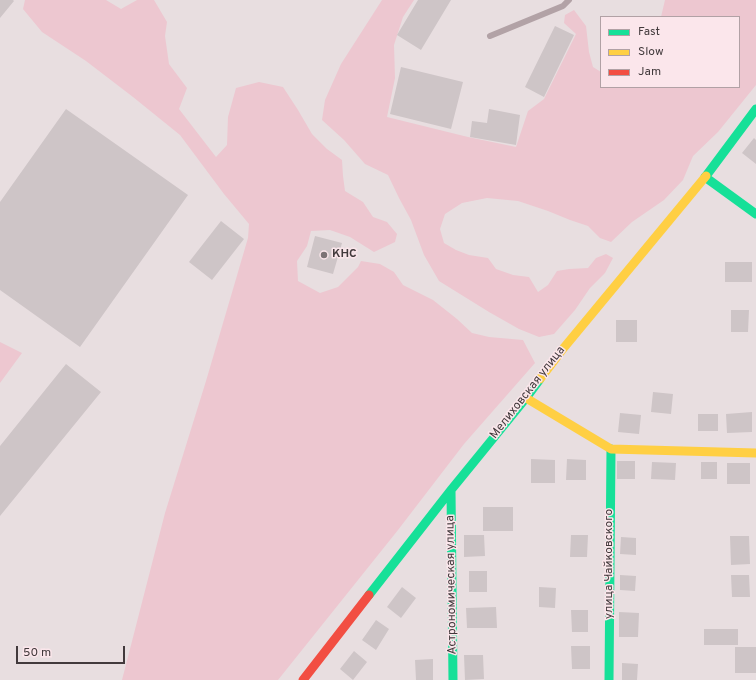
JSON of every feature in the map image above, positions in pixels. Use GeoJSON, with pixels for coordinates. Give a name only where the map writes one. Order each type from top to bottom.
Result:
{"type":"FeatureCollection","features":[{"type":"Feature","properties":{"kind":"main road","name":"Мелиховская улица"},"geometry":{"type":"LineString","coordinates":[[303,680],[451,490],[526,398],[562,350],[705,177],[756,109]]}},
{"type":"Feature","properties":{"kind":"main road"},"geometry":{"type":"LineString","coordinates":[[705,177],[756,214]]}},
{"type":"Feature","properties":{"kind":"main road"},"geometry":{"type":"LineString","coordinates":[[526,398],[610,448],[756,452]]}},
{"type":"Feature","properties":{"kind":"main road","name":"улица Чайковского"},"geometry":{"type":"LineString","coordinates":[[609,680],[610,448]]}},
{"type":"Feature","properties":{"kind":"main road","name":"Астрономическая улица"},"geometry":{"type":"LineString","coordinates":[[451,490],[453,680]]}},
{"type":"Feature","properties":{"kind":"lane"},"geometry":{"type":"LineString","coordinates":[[490,36],[563,6],[569,0]]}},
{"type":"Feature","properties":{"kind":"shaded area"},"geometry":{"type":"Polygon","coordinates":[[[25,0],[106,0],[121,9],[137,0],[154,0],[167,22],[165,36],[169,64],[187,88],[179,109],[216,157],[227,145],[228,117],[236,88],[259,82],[283,87],[312,134],[327,149],[342,160],[345,191],[363,202],[373,217],[387,222],[397,234],[395,242],[374,252],[350,237],[330,230],[311,231],[307,246],[297,261],[298,281],[320,293],[338,287],[358,267],[361,261],[380,264],[394,272],[403,285],[433,300],[472,333],[489,337],[523,340],[535,363],[464,444],[398,530],[278,680],[122,680],[165,513],[248,238],[249,224],[224,194],[180,135],[86,61],[42,32],[23,9],[25,0]]]}},
{"type":"Feature","properties":{"kind":"shaded area"},"geometry":{"type":"Polygon","coordinates":[[[382,0],[414,0],[403,17],[394,45],[395,78],[387,117],[516,147],[528,111],[544,99],[576,34],[564,23],[565,15],[574,10],[586,26],[589,52],[593,67],[600,71],[600,88],[740,88],[740,16],[661,16],[665,0],[756,0],[756,85],[718,132],[693,156],[683,180],[664,200],[632,222],[611,242],[600,238],[588,226],[518,201],[487,198],[462,203],[445,214],[440,229],[444,243],[469,255],[488,258],[496,269],[513,275],[529,277],[538,292],[548,285],[557,271],[588,268],[596,258],[606,254],[613,258],[605,273],[590,288],[575,310],[554,334],[539,337],[519,329],[439,281],[424,255],[411,220],[388,175],[365,164],[344,140],[322,120],[325,100],[341,64],[382,0]]]}},
{"type":"Feature","properties":{"kind":"shaded area"},"geometry":{"type":"Polygon","coordinates":[[[0,342],[22,353],[0,383],[0,342]]]}},
{"type":"Feature","properties":{"kind":"building"},"geometry":{"type":"Polygon","coordinates":[[[0,0],[14,1],[0,18],[0,0]]]}},
{"type":"Feature","properties":{"kind":"building"},"geometry":{"type":"Polygon","coordinates":[[[418,0],[451,0],[421,50],[397,35],[418,0]]]}},
{"type":"Feature","properties":{"kind":"building"},"geometry":{"type":"Polygon","coordinates":[[[555,26],[574,35],[544,97],[525,87],[555,26]]]}},
{"type":"Feature","properties":{"kind":"building"},"geometry":{"type":"Polygon","coordinates":[[[401,67],[463,82],[451,129],[390,114],[401,67]]]}},
{"type":"Feature","properties":{"kind":"building"},"geometry":{"type":"Polygon","coordinates":[[[66,109],[188,195],[80,347],[0,290],[0,202],[66,109]]]}},
{"type":"Feature","properties":{"kind":"building"},"geometry":{"type":"Polygon","coordinates":[[[489,109],[520,115],[516,145],[470,137],[472,121],[487,123],[489,109]]]}},
{"type":"Feature","properties":{"kind":"building"},"geometry":{"type":"Polygon","coordinates":[[[754,138],[756,140],[756,164],[742,153],[754,138]]]}},
{"type":"Feature","properties":{"kind":"building"},"geometry":{"type":"Polygon","coordinates":[[[221,221],[244,239],[212,280],[189,262],[221,221]]]}},
{"type":"Feature","properties":{"kind":"building","name":"КНС"},"geometry":{"type":"Polygon","coordinates":[[[315,236],[342,243],[333,274],[307,267],[315,236]]]}},
{"type":"Feature","properties":{"kind":"building"},"geometry":{"type":"Polygon","coordinates":[[[725,262],[752,262],[752,282],[725,282],[725,262]]]}},
{"type":"Feature","properties":{"kind":"building"},"geometry":{"type":"Polygon","coordinates":[[[731,310],[749,310],[748,332],[731,332],[731,310]]]}},
{"type":"Feature","properties":{"kind":"building"},"geometry":{"type":"Polygon","coordinates":[[[616,320],[637,320],[637,342],[616,342],[616,320]]]}},
{"type":"Feature","properties":{"kind":"building"},"geometry":{"type":"Polygon","coordinates":[[[66,364],[101,392],[0,516],[0,446],[66,364]]]}},
{"type":"Feature","properties":{"kind":"building"},"geometry":{"type":"Polygon","coordinates":[[[653,392],[673,394],[671,414],[651,412],[653,392]]]}},
{"type":"Feature","properties":{"kind":"building"},"geometry":{"type":"Polygon","coordinates":[[[752,412],[752,432],[727,433],[726,414],[752,412]]]}},
{"type":"Feature","properties":{"kind":"building"},"geometry":{"type":"Polygon","coordinates":[[[620,413],[641,415],[639,434],[618,432],[620,413]]]}},
{"type":"Feature","properties":{"kind":"building"},"geometry":{"type":"Polygon","coordinates":[[[698,414],[718,414],[718,431],[698,431],[698,414]]]}},
{"type":"Feature","properties":{"kind":"building"},"geometry":{"type":"Polygon","coordinates":[[[531,459],[555,460],[555,483],[531,483],[531,459]]]}},
{"type":"Feature","properties":{"kind":"building"},"geometry":{"type":"Polygon","coordinates":[[[567,459],[586,460],[586,480],[566,480],[567,459]]]}},
{"type":"Feature","properties":{"kind":"building"},"geometry":{"type":"Polygon","coordinates":[[[617,461],[635,461],[635,479],[617,479],[617,461]]]}},
{"type":"Feature","properties":{"kind":"building"},"geometry":{"type":"Polygon","coordinates":[[[652,462],[676,463],[675,480],[651,479],[652,462]]]}},
{"type":"Feature","properties":{"kind":"building"},"geometry":{"type":"Polygon","coordinates":[[[701,462],[717,462],[717,479],[701,479],[701,462]]]}},
{"type":"Feature","properties":{"kind":"building"},"geometry":{"type":"Polygon","coordinates":[[[727,463],[750,463],[750,484],[727,484],[727,463]]]}},
{"type":"Feature","properties":{"kind":"building"},"geometry":{"type":"Polygon","coordinates":[[[483,507],[513,507],[513,531],[483,531],[483,507]]]}},
{"type":"Feature","properties":{"kind":"building"},"geometry":{"type":"Polygon","coordinates":[[[464,535],[484,535],[485,556],[464,557],[464,535]]]}},
{"type":"Feature","properties":{"kind":"building"},"geometry":{"type":"Polygon","coordinates":[[[571,535],[588,535],[587,557],[570,557],[571,535]]]}},
{"type":"Feature","properties":{"kind":"building"},"geometry":{"type":"Polygon","coordinates":[[[730,536],[749,536],[750,564],[731,565],[730,536]]]}},
{"type":"Feature","properties":{"kind":"building"},"geometry":{"type":"Polygon","coordinates":[[[621,537],[636,538],[636,555],[620,554],[621,537]]]}},
{"type":"Feature","properties":{"kind":"building"},"geometry":{"type":"Polygon","coordinates":[[[469,571],[487,571],[487,592],[469,592],[469,571]]]}},
{"type":"Feature","properties":{"kind":"building"},"geometry":{"type":"Polygon","coordinates":[[[620,575],[636,576],[635,591],[620,590],[620,575]]]}},
{"type":"Feature","properties":{"kind":"building"},"geometry":{"type":"Polygon","coordinates":[[[731,575],[749,575],[750,597],[732,597],[731,575]]]}},
{"type":"Feature","properties":{"kind":"building"},"geometry":{"type":"Polygon","coordinates":[[[402,587],[416,598],[401,618],[387,607],[402,587]]]}},
{"type":"Feature","properties":{"kind":"building"},"geometry":{"type":"Polygon","coordinates":[[[539,587],[556,588],[555,608],[539,607],[539,587]]]}},
{"type":"Feature","properties":{"kind":"building"},"geometry":{"type":"Polygon","coordinates":[[[496,607],[497,628],[467,628],[466,608],[496,607]]]}},
{"type":"Feature","properties":{"kind":"building"},"geometry":{"type":"Polygon","coordinates":[[[571,610],[588,610],[588,632],[572,632],[571,610]]]}},
{"type":"Feature","properties":{"kind":"building"},"geometry":{"type":"Polygon","coordinates":[[[619,612],[639,613],[638,637],[619,637],[619,612]]]}},
{"type":"Feature","properties":{"kind":"building"},"geometry":{"type":"Polygon","coordinates":[[[376,620],[389,629],[376,650],[362,640],[376,620]]]}},
{"type":"Feature","properties":{"kind":"building"},"geometry":{"type":"Polygon","coordinates":[[[704,629],[738,629],[738,645],[704,645],[704,629]]]}},
{"type":"Feature","properties":{"kind":"building"},"geometry":{"type":"Polygon","coordinates":[[[571,646],[590,646],[590,669],[572,669],[571,646]]]}},
{"type":"Feature","properties":{"kind":"building"},"geometry":{"type":"Polygon","coordinates":[[[735,647],[756,647],[756,673],[735,673],[735,647]]]}},
{"type":"Feature","properties":{"kind":"building"},"geometry":{"type":"Polygon","coordinates":[[[354,651],[367,662],[353,680],[340,669],[354,651]]]}},
{"type":"Feature","properties":{"kind":"building"},"geometry":{"type":"Polygon","coordinates":[[[464,655],[483,655],[484,679],[465,680],[464,655]]]}},
{"type":"Feature","properties":{"kind":"building"},"geometry":{"type":"Polygon","coordinates":[[[433,659],[433,680],[416,680],[415,660],[433,659]]]}},
{"type":"Feature","properties":{"kind":"building"},"geometry":{"type":"Polygon","coordinates":[[[622,663],[638,664],[637,680],[622,680],[622,663]]]}},
{"type":"Feature","properties":{"kind":"traffic: fast"},"geometry":{"type":"LineString","coordinates":[[706,176],[756,109]]}},
{"type":"Feature","properties":{"kind":"traffic: fast"},"geometry":{"type":"LineString","coordinates":[[705,177],[756,214]]}},
{"type":"Feature","properties":{"kind":"traffic: fast"},"geometry":{"type":"LineString","coordinates":[[369,595],[540,379]]}},
{"type":"Feature","properties":{"kind":"traffic: fast"},"geometry":{"type":"LineString","coordinates":[[609,680],[611,449]]}},
{"type":"Feature","properties":{"kind":"traffic: fast"},"geometry":{"type":"LineString","coordinates":[[451,490],[453,680]]}},
{"type":"Feature","properties":{"kind":"traffic: slow"},"geometry":{"type":"LineString","coordinates":[[540,379],[562,350],[706,176]]}},
{"type":"Feature","properties":{"kind":"traffic: slow"},"geometry":{"type":"LineString","coordinates":[[526,398],[611,449],[756,453]]}},
{"type":"Feature","properties":{"kind":"traffic: jam"},"geometry":{"type":"LineString","coordinates":[[303,680],[369,595]]}},
{"type":"Feature","properties":{"kind":"place","name":"КНС"},"geometry":{"type":"Point","coordinates":[324,255]}}]}
